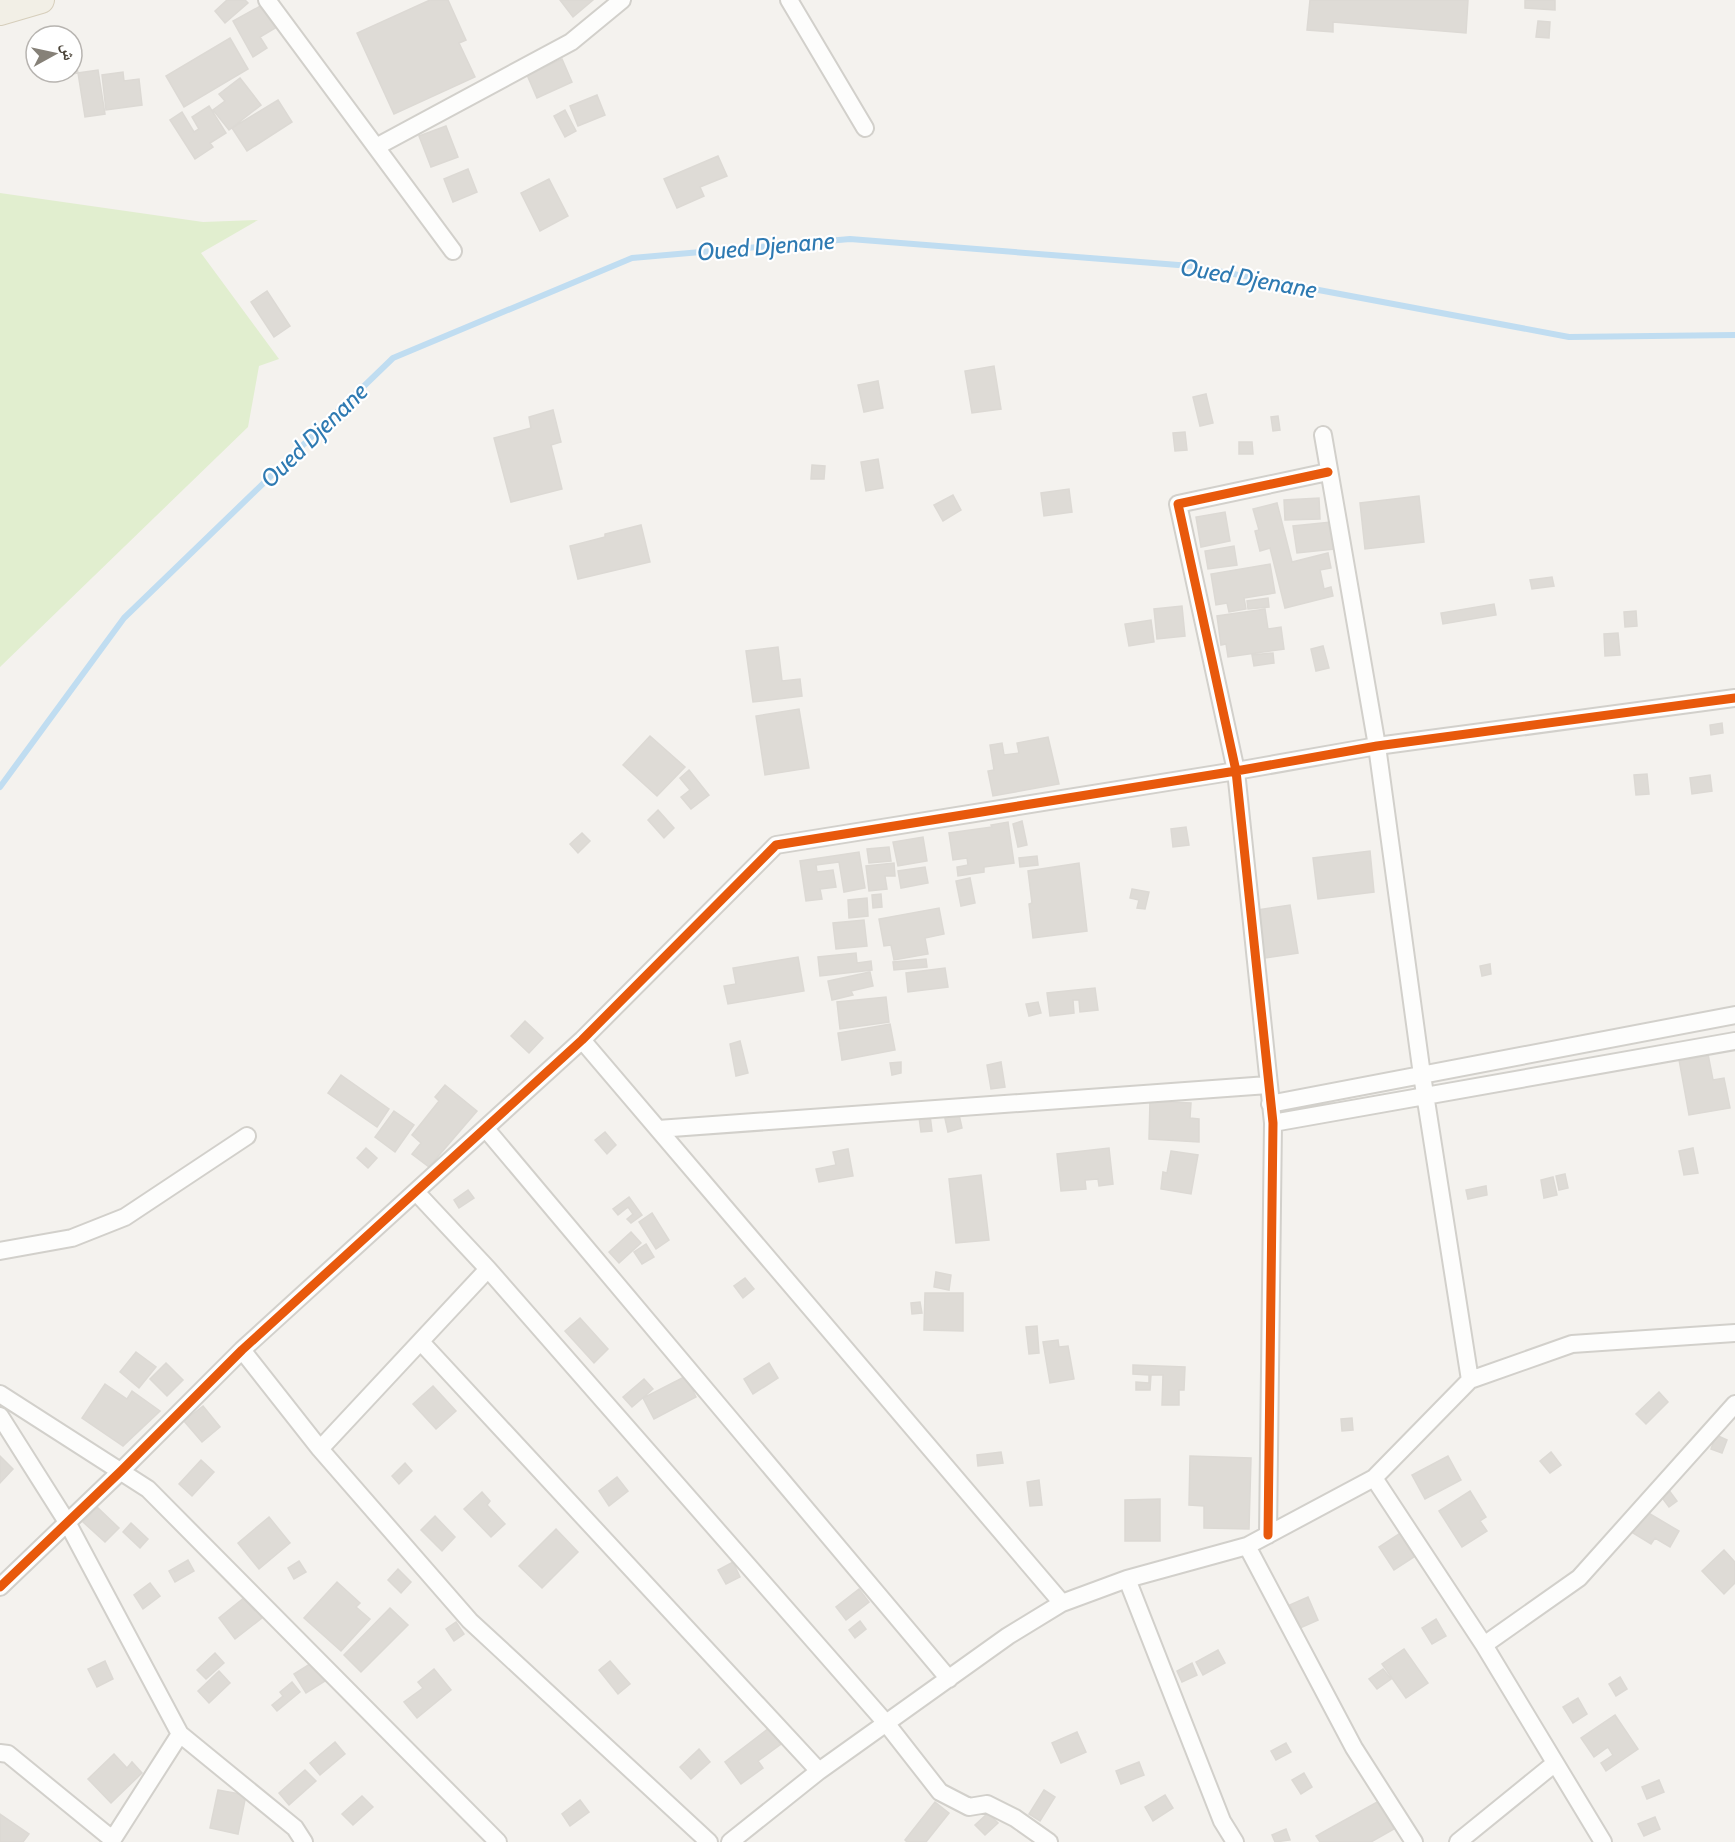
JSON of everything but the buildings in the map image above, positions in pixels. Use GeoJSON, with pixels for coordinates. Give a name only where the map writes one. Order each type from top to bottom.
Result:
{"type":"FeatureCollection","features":[{"type":"Feature","properties":{"kind":"main road"},"geometry":{"type":"LineString","coordinates":[[0,12],[41,0]]}},
{"type":"Feature","properties":{"kind":"street"},"geometry":{"type":"LineString","coordinates":[[267,0],[453,251]]}},
{"type":"Feature","properties":{"kind":"street"},"geometry":{"type":"LineString","coordinates":[[376,147],[571,42],[622,0]]}},
{"type":"Feature","properties":{"kind":"street"},"geometry":{"type":"LineString","coordinates":[[789,0],[865,128]]}},
{"type":"Feature","properties":{"kind":"street"},"geometry":{"type":"LineString","coordinates":[[1323,435],[1377,746],[1425,1096],[1470,1380]]}},
{"type":"Feature","properties":{"kind":"street"},"geometry":{"type":"LineString","coordinates":[[1268,1535],[1273,1123],[1236,771],[1178,504],[1328,472]]}},
{"type":"Feature","properties":{"kind":"street"},"geometry":{"type":"LineString","coordinates":[[0,1587],[242,1350],[582,1040],[776,845],[1377,746],[1735,698]]}},
{"type":"Feature","properties":{"kind":"street"},"geometry":{"type":"LineString","coordinates":[[1270,1104],[1735,1015]]}},
{"type":"Feature","properties":{"kind":"street"},"geometry":{"type":"LineString","coordinates":[[582,1040],[1062,1603]]}},
{"type":"Feature","properties":{"kind":"street"},"geometry":{"type":"LineString","coordinates":[[1273,1123],[1735,1041]]}},
{"type":"Feature","properties":{"kind":"street"},"geometry":{"type":"LineString","coordinates":[[658,1129],[1268,1085]]}},
{"type":"Feature","properties":{"kind":"street"},"geometry":{"type":"LineString","coordinates":[[486,1129],[949,1678]]}},
{"type":"Feature","properties":{"kind":"street"},"geometry":{"type":"LineString","coordinates":[[0,1251],[72,1239],[125,1217],[248,1136]]}},
{"type":"Feature","properties":{"kind":"street"},"geometry":{"type":"LineString","coordinates":[[416,1192],[488,1269],[886,1723],[940,1792],[969,1806],[987,1804],[1015,1818],[1049,1842]]}},
{"type":"Feature","properties":{"kind":"street"},"geometry":{"type":"LineString","coordinates":[[320,1449],[488,1269]]}},
{"type":"Feature","properties":{"kind":"street"},"geometry":{"type":"LineString","coordinates":[[730,1842],[819,1771],[1008,1636],[1062,1603],[1127,1579],[1247,1546],[1374,1478],[1470,1380],[1572,1344],[1735,1333]]}},
{"type":"Feature","properties":{"kind":"street"},"geometry":{"type":"LineString","coordinates":[[421,1342],[819,1771]]}},
{"type":"Feature","properties":{"kind":"street"},"geometry":{"type":"LineString","coordinates":[[242,1350],[320,1449],[470,1621],[709,1842]]}},
{"type":"Feature","properties":{"kind":"street"},"geometry":{"type":"LineString","coordinates":[[0,1394],[148,1489],[498,1842]]}},
{"type":"Feature","properties":{"kind":"street"},"geometry":{"type":"LineString","coordinates":[[1484,1645],[1579,1578],[1735,1404]]}},
{"type":"Feature","properties":{"kind":"street"},"geometry":{"type":"LineString","coordinates":[[0,1416],[67,1522],[180,1734],[295,1828],[304,1842]]}},
{"type":"Feature","properties":{"kind":"street"},"geometry":{"type":"LineString","coordinates":[[1374,1478],[1484,1645],[1603,1842]]}},
{"type":"Feature","properties":{"kind":"street"},"geometry":{"type":"LineString","coordinates":[[1247,1546],[1354,1748],[1414,1842]]}},
{"type":"Feature","properties":{"kind":"street"},"geometry":{"type":"LineString","coordinates":[[1127,1579],[1222,1821],[1235,1842]]}},
{"type":"Feature","properties":{"kind":"street"},"geometry":{"type":"LineString","coordinates":[[0,1753],[8,1754],[111,1841],[180,1734]]}},
{"type":"Feature","properties":{"kind":"street"},"geometry":{"type":"LineString","coordinates":[[1458,1842],[1554,1764]]}},
{"type":"Feature","properties":{"kind":"green space"},"geometry":{"type":"Polygon","coordinates":[[[0,193],[203,222],[258,220],[201,253],[279,359],[259,366],[248,427],[0,667],[0,193]]]}},
{"type":"Feature","properties":{"kind":"waterway","name":"Oued Djenane"},"geometry":{"type":"LineString","coordinates":[[0,787],[124,618],[393,358],[632,258],[850,239],[1191,266],[1569,337],[1735,335]]}},
{"type":"Feature","properties":{"kind":"cycle path"},"geometry":{"type":"LineString","coordinates":[[1268,1535],[1273,1123],[1236,771],[1178,504],[1328,472]]}},
{"type":"Feature","properties":{"kind":"cycle path"},"geometry":{"type":"LineString","coordinates":[[0,1587],[242,1350],[582,1040],[776,845],[1377,746],[1735,698]]}}]}
